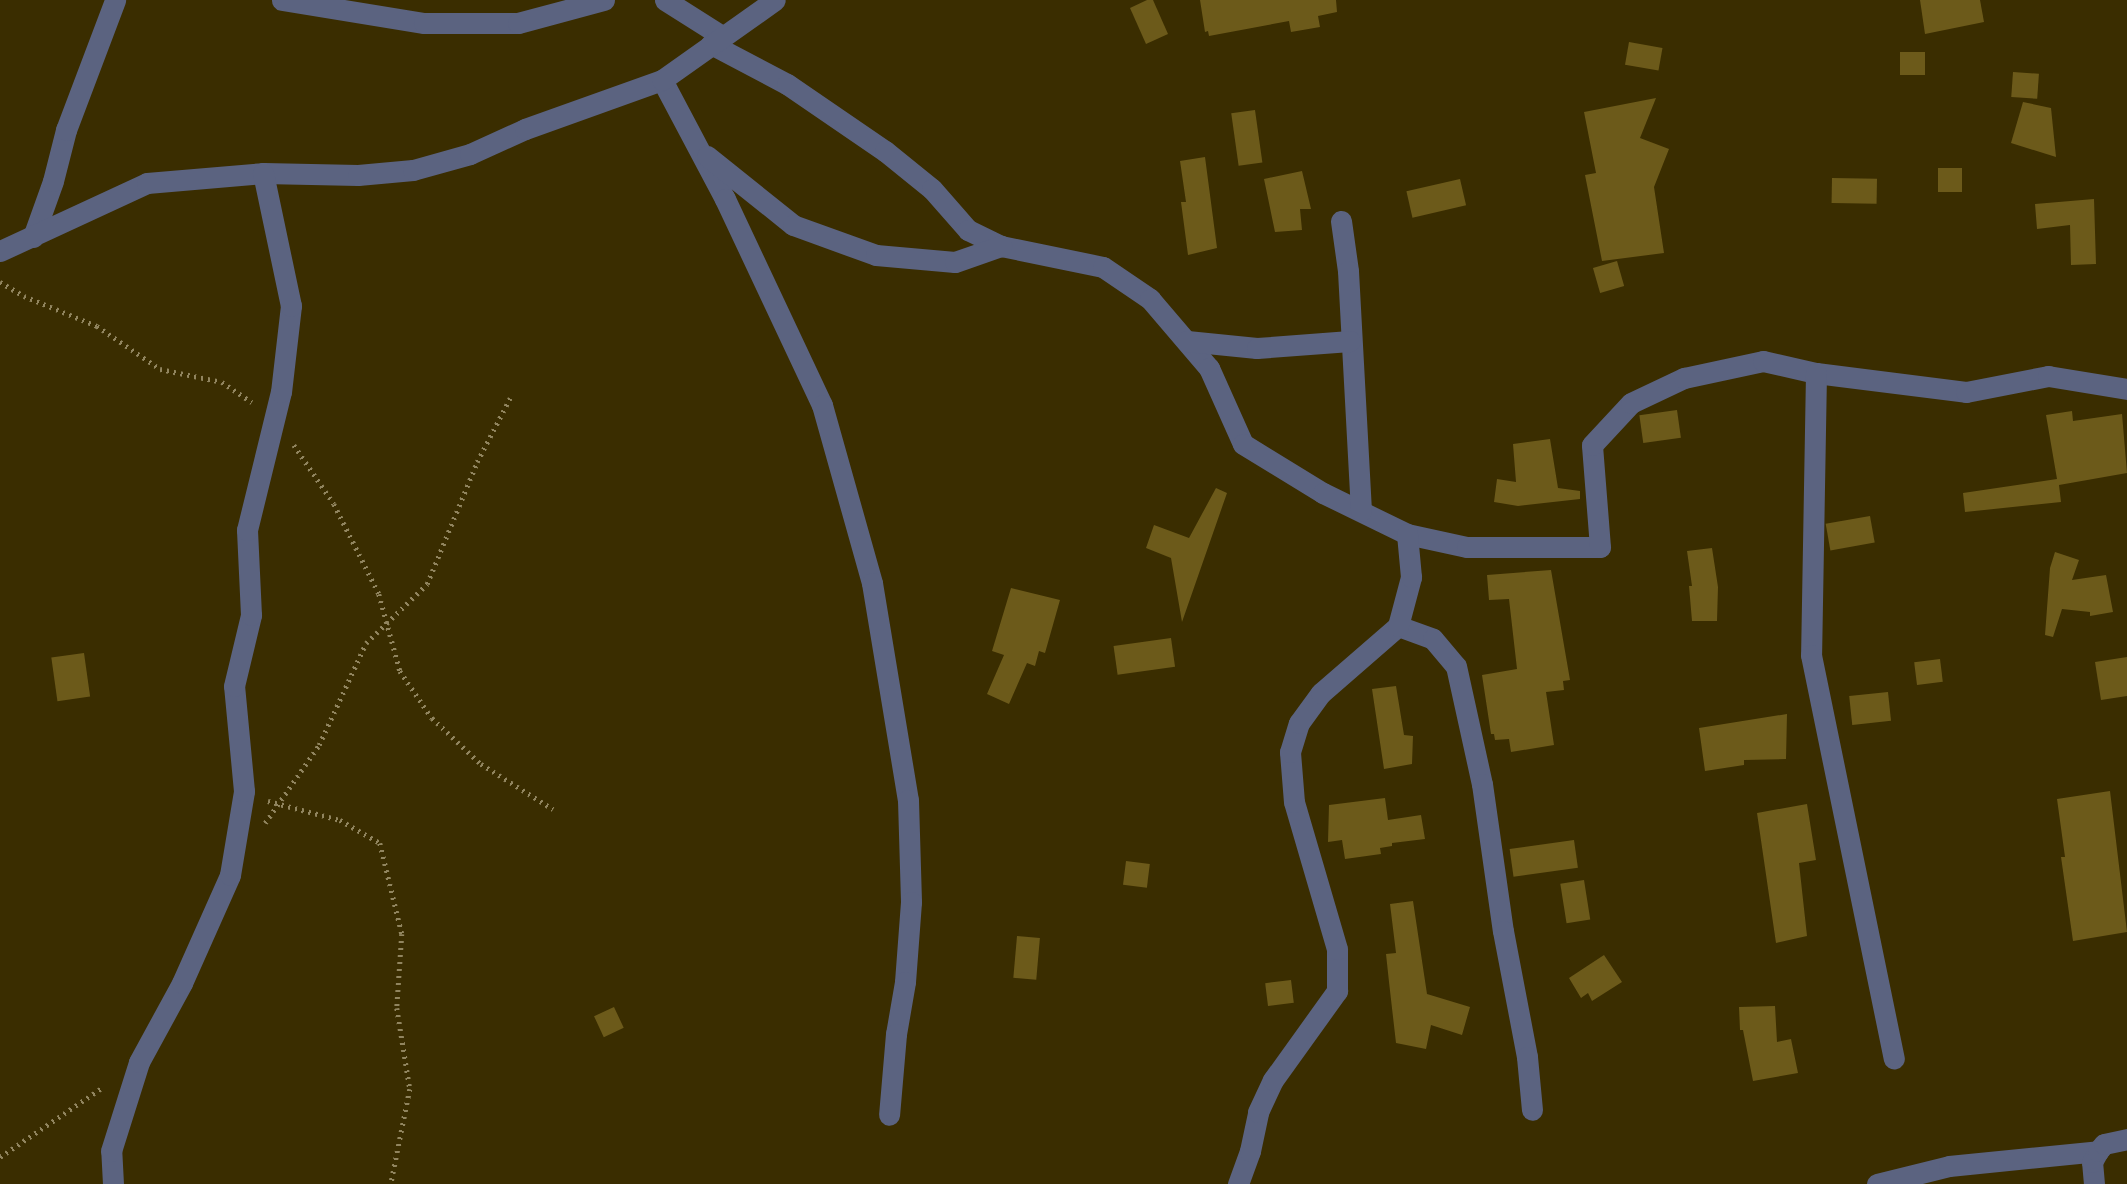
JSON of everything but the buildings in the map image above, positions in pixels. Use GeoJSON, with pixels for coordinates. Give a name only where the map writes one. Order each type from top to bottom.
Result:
{"type":"FeatureCollection","features":[{"type":"Feature","properties":{"kind":"street"},"geometry":{"type":"LineString","coordinates":[[33,237],[53,181],[66,130],[115,0]]}},
{"type":"Feature","properties":{"kind":"street"},"geometry":{"type":"LineString","coordinates":[[282,0],[425,23],[518,23],[604,0]]}},
{"type":"Feature","properties":{"kind":"street"},"geometry":{"type":"LineString","coordinates":[[665,0],[717,40],[885,151],[932,189],[968,230],[1001,246],[1103,267],[1150,299],[1209,368],[1243,444],[1323,493],[1407,534],[1467,547],[1600,547],[1592,445],[1631,403],[1684,378],[1763,361],[1816,373],[1966,392],[2048,376],[2127,389]]}},
{"type":"Feature","properties":{"kind":"street"},"geometry":{"type":"LineString","coordinates":[[0,251],[147,183],[262,173],[358,175],[413,170],[470,154],[525,129],[662,80],[775,0]]}},
{"type":"Feature","properties":{"kind":"street"},"geometry":{"type":"LineString","coordinates":[[662,80],[822,405],[872,583],[908,800],[911,902],[889,1115]]}},
{"type":"Feature","properties":{"kind":"street"},"geometry":{"type":"LineString","coordinates":[[699,151],[793,225],[876,255],[955,262],[1001,246]]}},
{"type":"Feature","properties":{"kind":"street"},"geometry":{"type":"LineString","coordinates":[[113,1184],[111,1151],[139,1062],[182,983],[230,875],[244,791],[234,686],[251,615],[247,530],[281,392],[291,306],[262,173]]}},
{"type":"Feature","properties":{"kind":"street"},"geometry":{"type":"LineString","coordinates":[[1341,221],[1348,271],[1361,511]]}},
{"type":"Feature","properties":{"kind":"street"},"geometry":{"type":"LineString","coordinates":[[1187,341],[1257,348],[1350,341]]}},
{"type":"Feature","properties":{"kind":"street"},"geometry":{"type":"LineString","coordinates":[[1816,373],[1811,655],[1894,1059]]}},
{"type":"Feature","properties":{"kind":"street"},"geometry":{"type":"LineString","coordinates":[[1238,1184],[1250,1151],[1258,1112],[1273,1080],[1336,991],[1337,949],[1294,802],[1290,752],[1299,723],[1321,693],[1398,626],[1411,577],[1407,534]]}},
{"type":"Feature","properties":{"kind":"street"},"geometry":{"type":"LineString","coordinates":[[1398,626],[1433,639],[1456,666],[1482,784],[1503,931],[1527,1057],[1532,1110]]}},
{"type":"Feature","properties":{"kind":"street"},"geometry":{"type":"LineString","coordinates":[[2094,1184],[2092,1162],[2098,1151],[2104,1144],[2127,1139]]}},
{"type":"Feature","properties":{"kind":"street"},"geometry":{"type":"LineString","coordinates":[[1877,1184],[1950,1166],[2098,1151]]}},
{"type":"Feature","properties":{"kind":"path"},"geometry":{"type":"LineString","coordinates":[[0,282],[24,296],[97,327],[160,369],[222,382],[275,416],[334,504],[379,594],[400,671],[432,718],[481,764],[553,809]]}},
{"type":"Feature","properties":{"kind":"path"},"geometry":{"type":"LineString","coordinates":[[264,825],[319,745],[366,643],[427,584],[477,461],[510,398]]}},
{"type":"Feature","properties":{"kind":"path"},"geometry":{"type":"LineString","coordinates":[[244,791],[278,805],[341,820],[380,843],[402,934],[397,1007],[410,1089],[391,1184]]}},
{"type":"Feature","properties":{"kind":"path"},"geometry":{"type":"LineString","coordinates":[[0,1157],[139,1062]]}}]}
